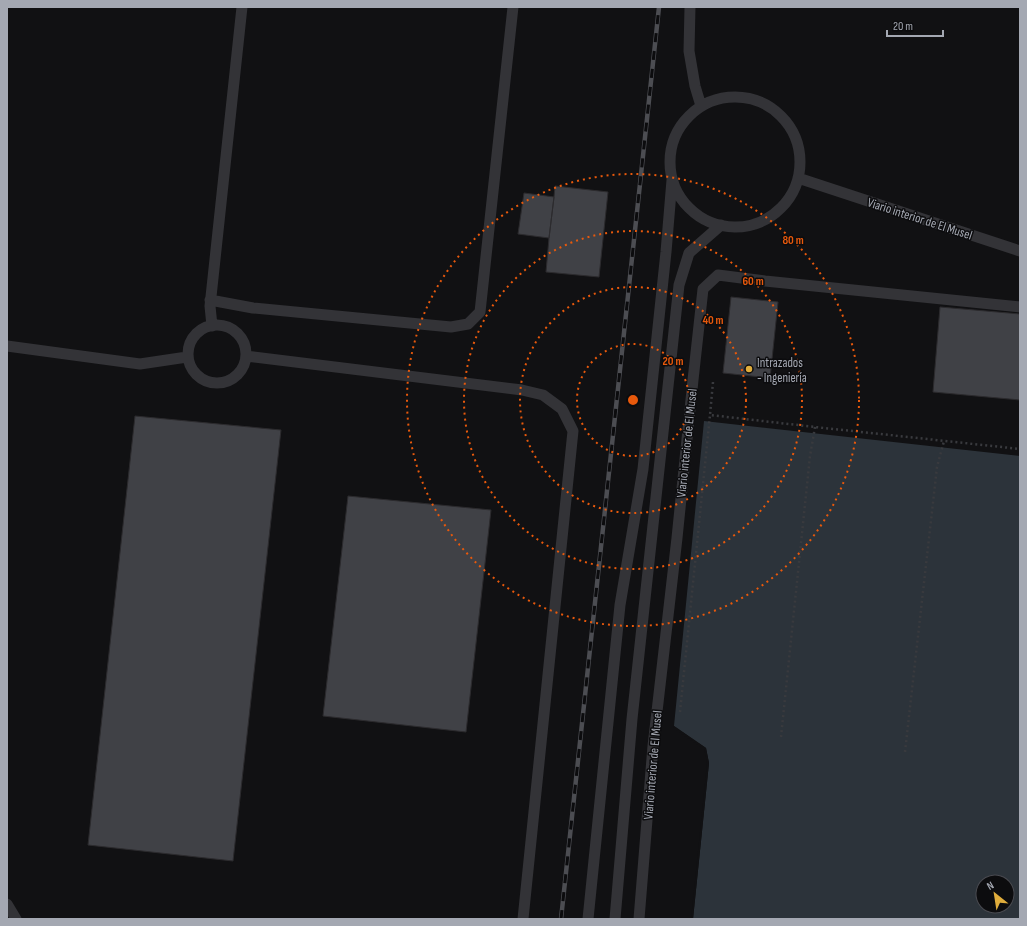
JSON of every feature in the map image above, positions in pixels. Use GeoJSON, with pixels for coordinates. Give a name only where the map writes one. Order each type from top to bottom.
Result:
{"type":"FeatureCollection","features":[{"type":"Feature","properties":{"kind":"lane"},"geometry":{"type":"LineString","coordinates":[[212,326],[210,300],[242,7]]}},
{"type":"Feature","properties":{"kind":"lane"},"geometry":{"type":"LineString","coordinates":[[210,300],[253,308],[451,327],[468,324],[480,312],[513,7]]}},
{"type":"Feature","properties":{"kind":"lane"},"geometry":{"type":"LineString","coordinates":[[690,7],[689,51],[695,86],[701,106]]}},
{"type":"Feature","properties":{"kind":"lane"},"geometry":{"type":"LineString","coordinates":[[588,919],[620,606],[643,469],[666,252],[672,180],[670,159],[674,138],[685,120],[701,106],[721,98],[743,97],[764,104],[770,108],[782,117],[795,135],[800,157],[798,178],[790,196],[777,211],[760,222],[741,226],[721,225],[705,220],[691,210],[680,196],[672,180]]}},
{"type":"Feature","properties":{"kind":"lane","name":"Viario interior de El Musel"},"geometry":{"type":"LineString","coordinates":[[798,178],[1020,251]]}},
{"type":"Feature","properties":{"kind":"lane","name":"Viario interior de El Musel"},"geometry":{"type":"LineString","coordinates":[[616,919],[632,719],[679,285],[689,253],[721,225]]}},
{"type":"Feature","properties":{"kind":"lane","name":"Viario interior de El Musel"},"geometry":{"type":"LineString","coordinates":[[639,919],[653,746],[703,290],[718,275],[1020,307]]}},
{"type":"Feature","properties":{"kind":"lane"},"geometry":{"type":"LineString","coordinates":[[216,325],[226,326],[241,338],[245,347],[246,356],[244,366],[238,374],[231,380],[222,383],[212,383],[203,380],[195,374],[187,357],[188,347],[192,338],[207,326],[216,325]]}},
{"type":"Feature","properties":{"kind":"lane"},"geometry":{"type":"LineString","coordinates":[[7,346],[140,364],[187,357]]}},
{"type":"Feature","properties":{"kind":"lane"},"geometry":{"type":"LineString","coordinates":[[246,356],[522,390],[543,395],[562,409],[573,431],[523,919]]}},
{"type":"Feature","properties":{"kind":"lane"},"geometry":{"type":"LineString","coordinates":[[7,904],[16,919]]}},
{"type":"Feature","properties":{"kind":"path"},"geometry":{"type":"LineString","coordinates":[[680,712],[708,447],[713,382]]}},
{"type":"Feature","properties":{"kind":"path"},"geometry":{"type":"LineString","coordinates":[[710,415],[815,428],[1020,449]]}},
{"type":"Feature","properties":{"kind":"path"},"geometry":{"type":"LineString","coordinates":[[781,737],[810,456],[815,428]]}},
{"type":"Feature","properties":{"kind":"path"},"geometry":{"type":"LineString","coordinates":[[905,752],[937,467],[944,442]]}},
{"type":"Feature","properties":{"kind":"shaded area"},"geometry":{"type":"Polygon","coordinates":[[[704,421],[1020,456],[1020,919],[693,919],[709,763],[706,748],[674,726],[704,421]]]}},
{"type":"Feature","properties":{"kind":"pier"},"geometry":{"type":"Polygon","coordinates":[[[674,726],[706,748],[709,763],[693,919],[691,919],[707,763],[704,749],[673,728],[674,726]]]}},
{"type":"Feature","properties":{"kind":"building"},"geometry":{"type":"Polygon","coordinates":[[[555,186],[608,192],[599,277],[546,272],[555,186]]]}},
{"type":"Feature","properties":{"kind":"building"},"geometry":{"type":"Polygon","coordinates":[[[524,193],[554,197],[549,238],[518,234],[524,193]]]}},
{"type":"Feature","properties":{"kind":"building"},"geometry":{"type":"Polygon","coordinates":[[[731,297],[778,302],[770,378],[723,373],[731,297]]]}},
{"type":"Feature","properties":{"kind":"building"},"geometry":{"type":"Polygon","coordinates":[[[940,307],[1020,314],[1020,400],[933,392],[940,307]]]}},
{"type":"Feature","properties":{"kind":"building"},"geometry":{"type":"Polygon","coordinates":[[[135,416],[281,430],[233,861],[88,845],[135,416]]]}},
{"type":"Feature","properties":{"kind":"building"},"geometry":{"type":"Polygon","coordinates":[[[348,496],[491,510],[466,732],[323,716],[348,496]]]}},
{"type":"Feature","properties":{"kind":"railway"},"geometry":{"type":"LineString","coordinates":[[561,919],[659,7]]}},
{"type":"Feature","properties":{"kind":"place","name":"Intrazados - Ingeniería"},"geometry":{"type":"Point","coordinates":[749,369]}}]}
